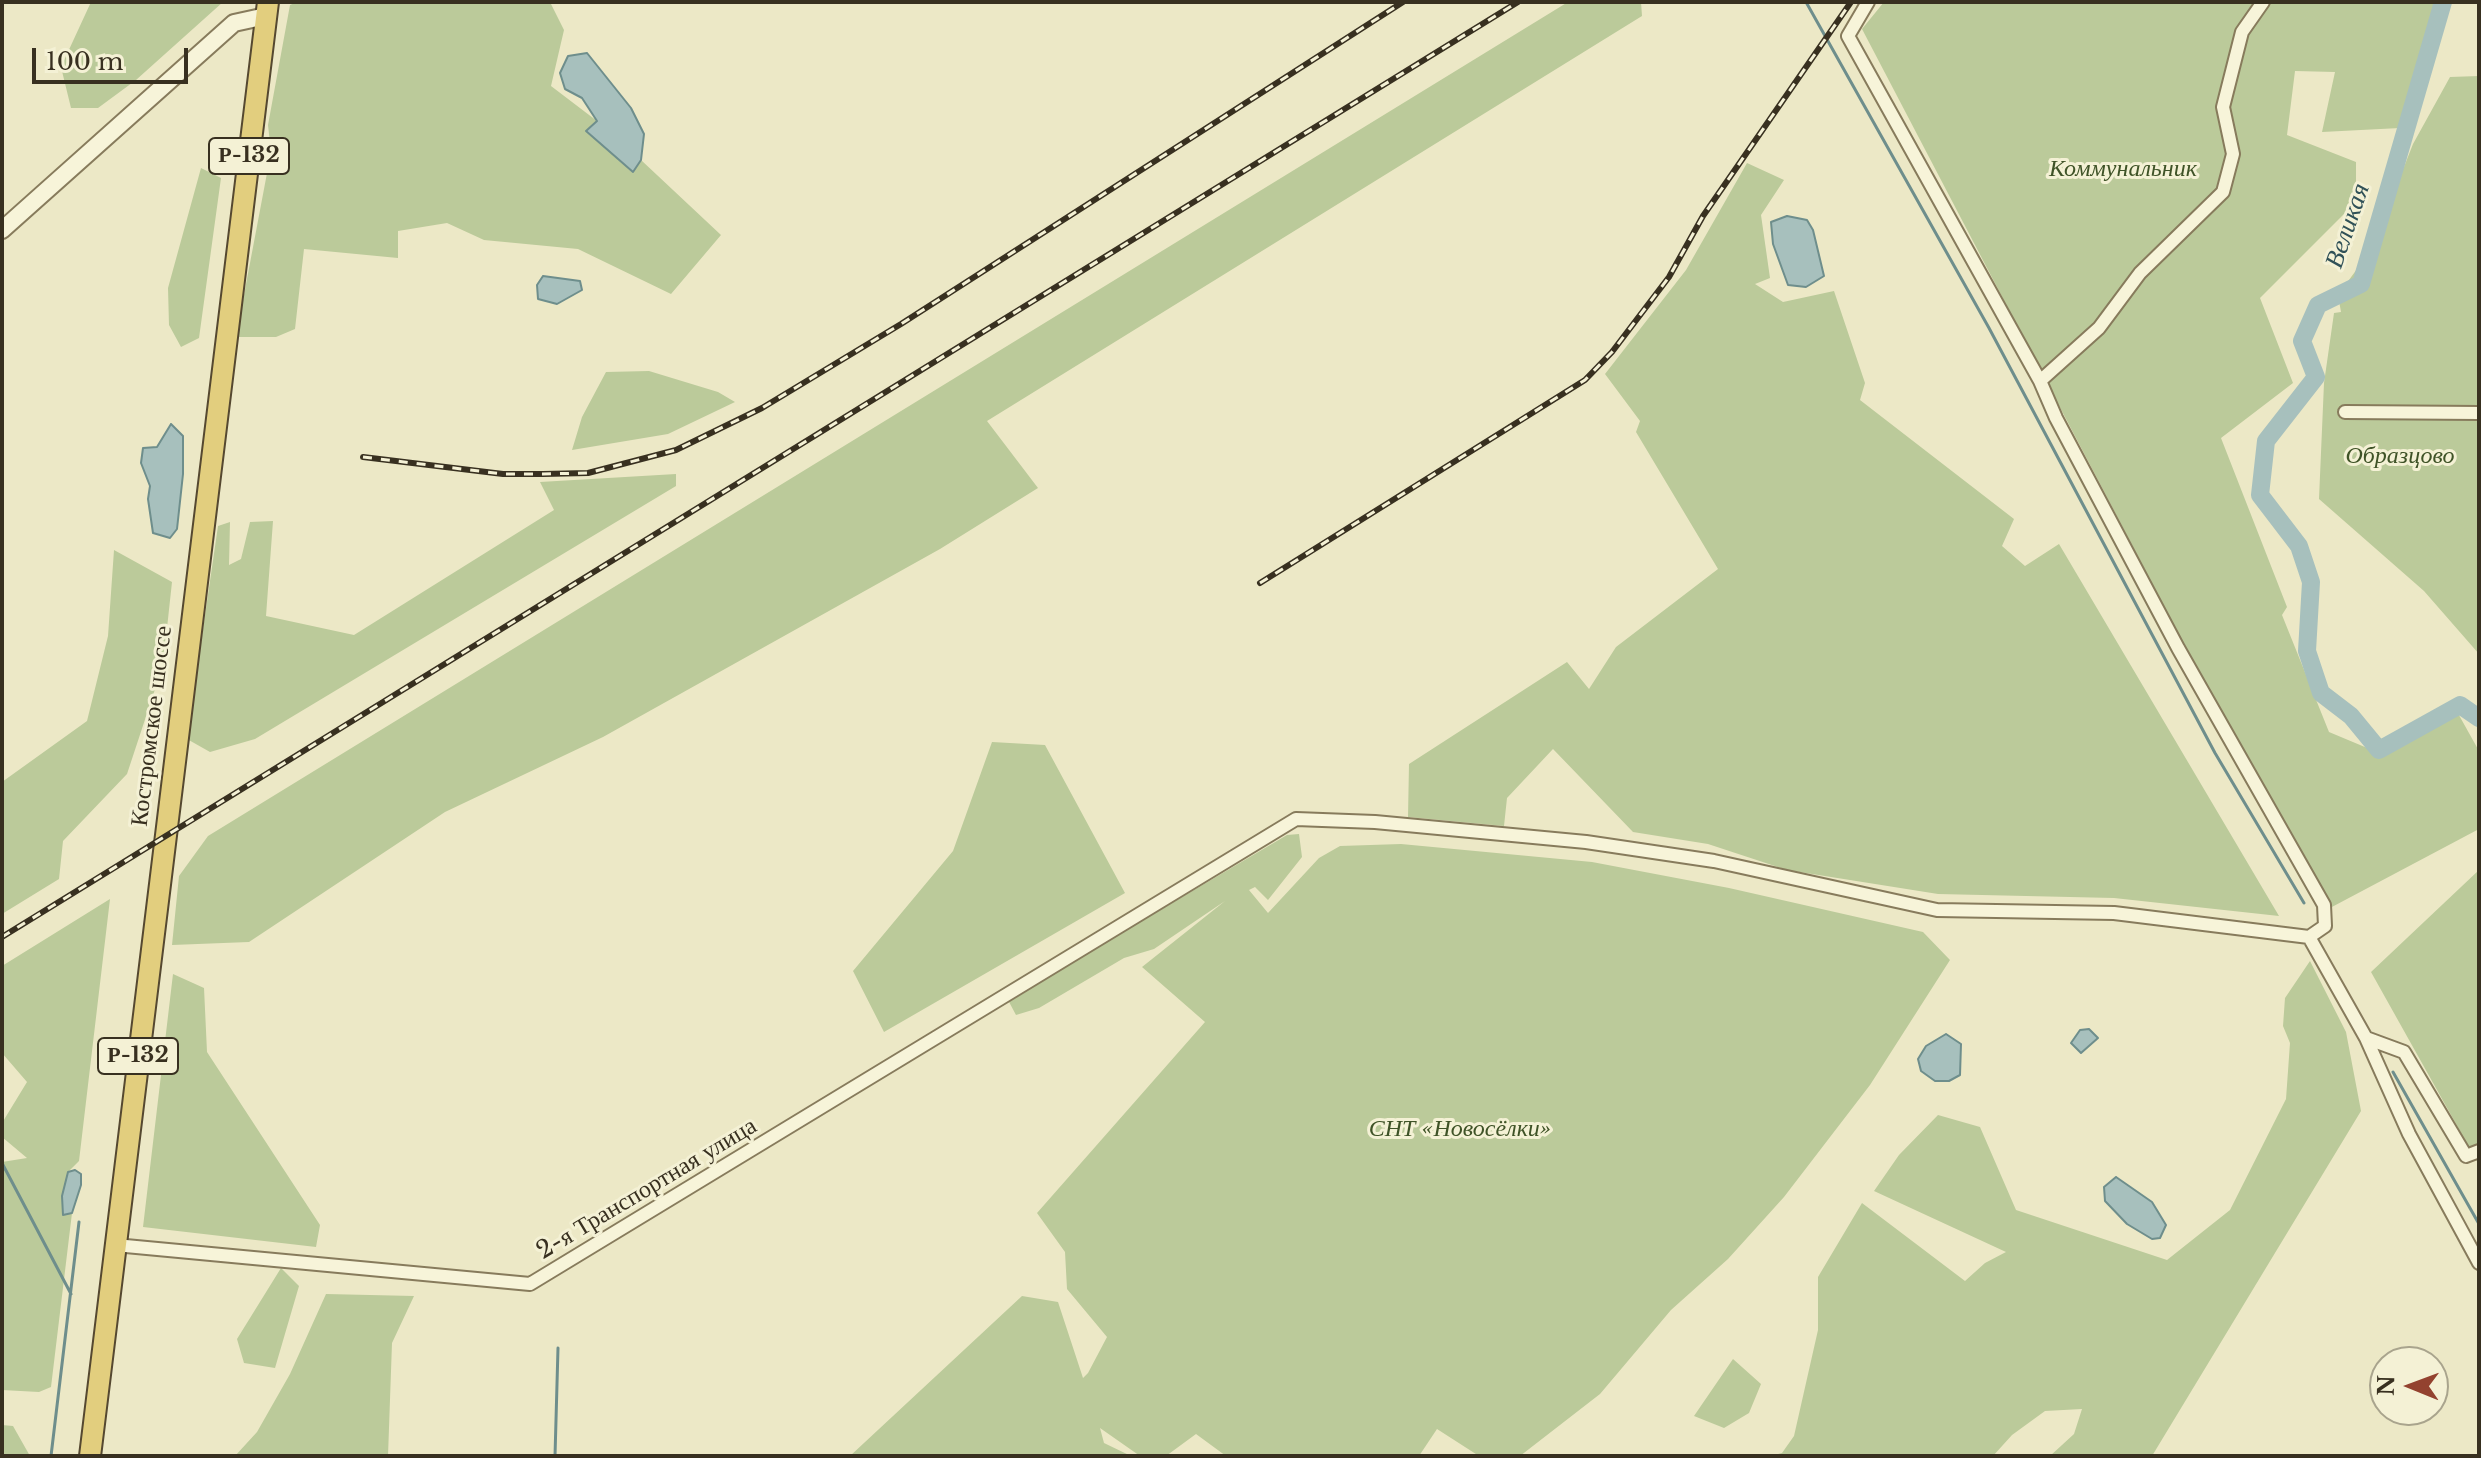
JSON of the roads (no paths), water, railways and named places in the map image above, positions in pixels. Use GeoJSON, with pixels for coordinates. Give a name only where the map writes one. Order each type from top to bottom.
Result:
{"type":"FeatureCollection","features":[{"type":"Feature","properties":{"kind":"highway","name":"Костромское шоссе"},"geometry":{"type":"LineString","coordinates":[[90,1456],[267,9]]}},
{"type":"Feature","properties":{"kind":"street"},"geometry":{"type":"LineString","coordinates":[[1868,2],[1848,36],[2040,381],[2056,418],[2178,648],[2324,905],[2325,926],[2309,937],[2366,1038],[2409,1134],[2479,1263]]}},
{"type":"Feature","properties":{"kind":"street"},"geometry":{"type":"LineString","coordinates":[[2040,381],[2099,328],[2140,273],[2223,192],[2233,154],[2223,107],[2242,32],[2263,2]]}},
{"type":"Feature","properties":{"kind":"street"},"geometry":{"type":"LineString","coordinates":[[2,230],[234,23],[267,9]]}},
{"type":"Feature","properties":{"kind":"street"},"geometry":{"type":"LineString","coordinates":[[2345,412],[2479,413]]}},
{"type":"Feature","properties":{"kind":"street","name":"2-я Транспортная улица"},"geometry":{"type":"LineString","coordinates":[[115,1245],[530,1284],[1296,819],[1375,822],[1586,842],[1714,861],[1937,910],[2114,913],[2309,937]]}},
{"type":"Feature","properties":{"kind":"street"},"geometry":{"type":"LineString","coordinates":[[2366,1038],[2404,1052],[2466,1156],[2479,1151]]}},
{"type":"Feature","properties":{"kind":"water"},"geometry":{"type":"Polygon","coordinates":[[[587,53],[631,108],[644,134],[641,160],[633,172],[586,131],[597,121],[582,98],[565,89],[560,73],[568,56],[587,53]]]}},
{"type":"Feature","properties":{"kind":"water"},"geometry":{"type":"Polygon","coordinates":[[[1787,216],[1807,220],[1813,230],[1824,276],[1806,287],[1788,285],[1773,244],[1771,222],[1787,216]]]}},
{"type":"Feature","properties":{"kind":"water"},"geometry":{"type":"Polygon","coordinates":[[[543,276],[580,281],[582,290],[557,304],[538,299],[537,285],[543,276]]]}},
{"type":"Feature","properties":{"kind":"water"},"geometry":{"type":"Polygon","coordinates":[[[171,424],[183,436],[183,474],[177,529],[170,538],[153,533],[148,499],[150,486],[141,463],[143,448],[157,447],[171,424]]]}},
{"type":"Feature","properties":{"kind":"water"},"geometry":{"type":"Polygon","coordinates":[[[2089,1029],[2098,1038],[2081,1053],[2071,1043],[2080,1030],[2089,1029]]]}},
{"type":"Feature","properties":{"kind":"water"},"geometry":{"type":"Polygon","coordinates":[[[1946,1034],[1961,1044],[1960,1075],[1949,1081],[1935,1081],[1921,1071],[1918,1059],[1926,1046],[1946,1034]]]}},
{"type":"Feature","properties":{"kind":"water"},"geometry":{"type":"Polygon","coordinates":[[[75,1170],[81,1174],[81,1185],[72,1213],[63,1215],[62,1196],[68,1172],[75,1170]]]}},
{"type":"Feature","properties":{"kind":"water"},"geometry":{"type":"Polygon","coordinates":[[[2116,1177],[2152,1202],[2166,1225],[2160,1238],[2152,1239],[2127,1224],[2105,1201],[2104,1187],[2116,1177]]]}},
{"type":"Feature","properties":{"kind":"waterway"},"geometry":{"type":"LineString","coordinates":[[1806,2],[1989,328],[2215,753],[2304,903]]}},
{"type":"Feature","properties":{"kind":"waterway","name":"Великая"},"geometry":{"type":"LineString","coordinates":[[2443,2],[2361,284],[2318,305],[2302,341],[2316,377],[2266,441],[2260,495],[2299,546],[2311,582],[2307,651],[2321,693],[2351,716],[2379,750],[2460,705],[2479,718]]}},
{"type":"Feature","properties":{"kind":"waterway"},"geometry":{"type":"LineString","coordinates":[[2393,1072],[2479,1224]]}},
{"type":"Feature","properties":{"kind":"waterway"},"geometry":{"type":"LineString","coordinates":[[2,1163],[71,1294]]}},
{"type":"Feature","properties":{"kind":"waterway"},"geometry":{"type":"LineString","coordinates":[[51,1456],[79,1222]]}},
{"type":"Feature","properties":{"kind":"waterway"},"geometry":{"type":"LineString","coordinates":[[555,1456],[558,1348]]}},
{"type":"Feature","properties":{"kind":"railway"},"geometry":{"type":"LineString","coordinates":[[363,457],[503,474],[588,473],[676,450],[762,408],[901,324],[1403,2]]}},
{"type":"Feature","properties":{"kind":"railway"},"geometry":{"type":"LineString","coordinates":[[2,937],[1518,2]]}},
{"type":"Feature","properties":{"kind":"railway"},"geometry":{"type":"LineString","coordinates":[[1260,583],[1585,380],[1612,352],[1669,277],[1703,216],[1851,2]]}},
{"type":"Feature","properties":{"kind":"park label","name":"Коммунальник"},"geometry":{"type":"Point","coordinates":[2123,169]}},
{"type":"Feature","properties":{"kind":"park label","name":"Образцово"},"geometry":{"type":"Point","coordinates":[2400,456]}},
{"type":"Feature","properties":{"kind":"park label","name":"СНТ «Новосёлки»"},"geometry":{"type":"Point","coordinates":[1460,1129]}}]}
